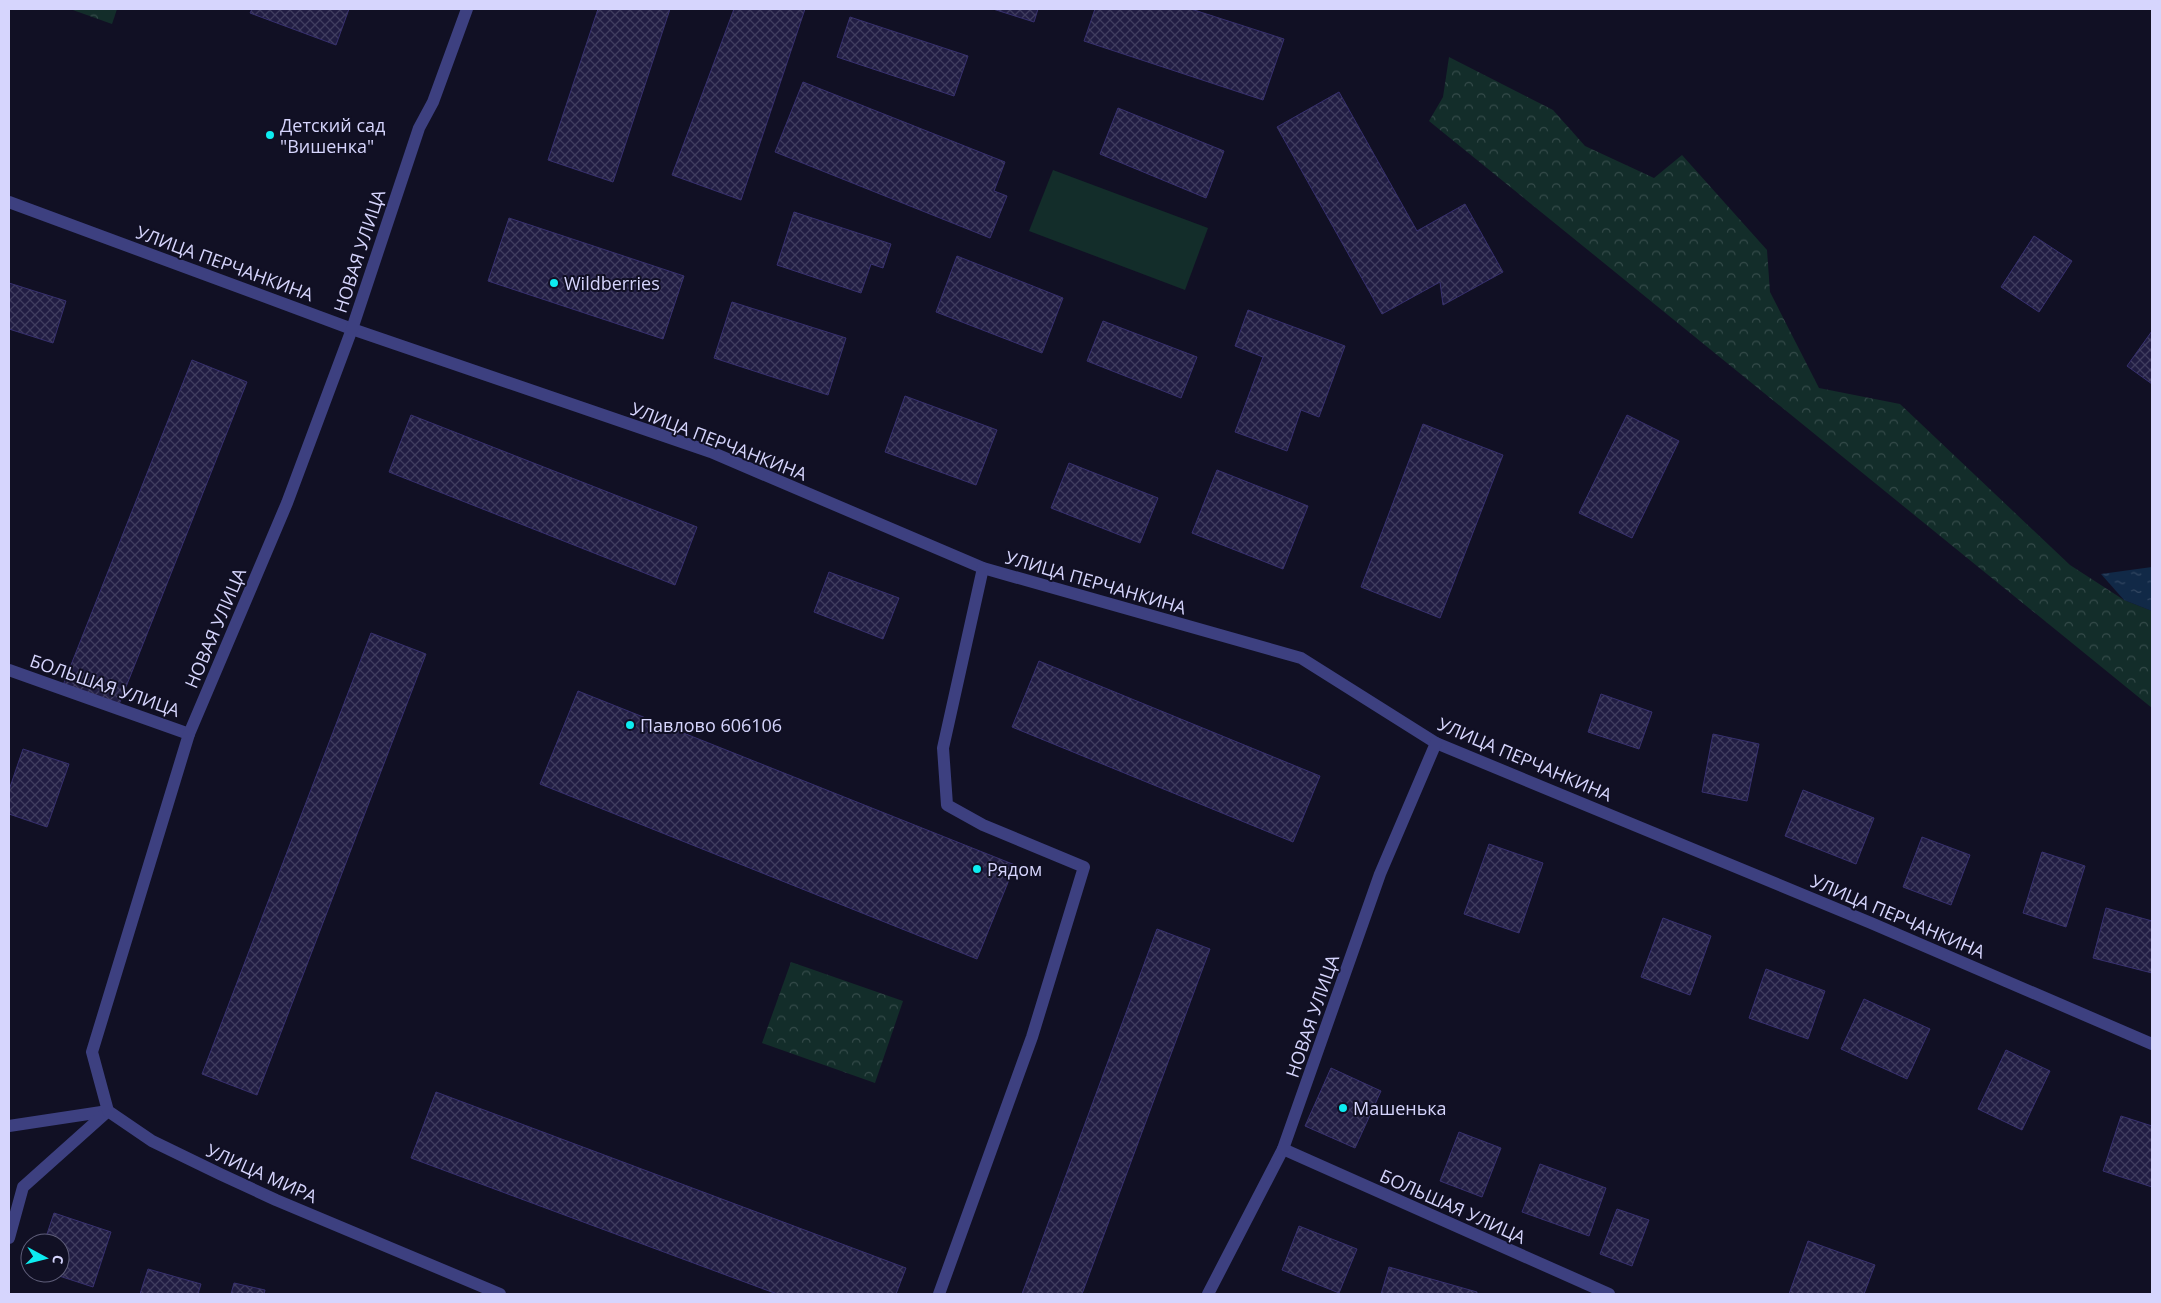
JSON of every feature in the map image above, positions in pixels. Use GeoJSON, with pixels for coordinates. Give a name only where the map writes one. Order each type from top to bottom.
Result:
{"type":"FeatureCollection","features":[{"type":"Feature","properties":{"kind":"street","name":"НОВАЯ УЛИЦА"},"geometry":{"type":"LineString","coordinates":[[108,1111],[92,1052],[189,734],[287,502],[352,329],[419,128],[433,102],[466,9]]}},
{"type":"Feature","properties":{"kind":"street","name":"УЛИЦА ПЕРЧАНКИНА"},"geometry":{"type":"LineString","coordinates":[[9,202],[352,329],[711,452],[983,568],[1301,658],[1436,743],[1871,922],[2152,1044]]}},
{"type":"Feature","properties":{"kind":"street"},"geometry":{"type":"LineString","coordinates":[[939,1294],[1032,1037],[1084,867],[983,824],[948,805],[943,748],[983,568]]}},
{"type":"Feature","properties":{"kind":"street","name":"БОЛЬШАЯ УЛИЦА"},"geometry":{"type":"LineString","coordinates":[[9,670],[189,734]]}},
{"type":"Feature","properties":{"kind":"street","name":"НОВАЯ УЛИЦА"},"geometry":{"type":"LineString","coordinates":[[1208,1294],[1283,1149],[1380,874],[1436,743]]}},
{"type":"Feature","properties":{"kind":"street"},"geometry":{"type":"LineString","coordinates":[[9,1126],[108,1111]]}},
{"type":"Feature","properties":{"kind":"street"},"geometry":{"type":"LineString","coordinates":[[9,1238],[23,1187],[108,1111]]}},
{"type":"Feature","properties":{"kind":"street","name":"УЛИЦА МИРА"},"geometry":{"type":"LineString","coordinates":[[108,1111],[152,1141],[228,1177],[500,1294]]}},
{"type":"Feature","properties":{"kind":"street","name":"БОЛЬШАЯ УЛИЦА"},"geometry":{"type":"LineString","coordinates":[[1283,1149],[1609,1294]]}},
{"type":"Feature","properties":{"kind":"green space"},"geometry":{"type":"Polygon","coordinates":[[[70,9],[117,9],[112,24],[70,9]]]}},
{"type":"Feature","properties":{"kind":"green space"},"geometry":{"type":"Polygon","coordinates":[[[1449,57],[1553,110],[1585,146],[1654,178],[1682,155],[1767,250],[1770,292],[1819,388],[1900,404],[2070,565],[2124,600],[2152,611],[2152,708],[1429,121],[1443,97],[1449,57]]]}},
{"type":"Feature","properties":{"kind":"green space"},"geometry":{"type":"Polygon","coordinates":[[[1053,170],[1208,228],[1185,290],[1029,231],[1053,170]]]}},
{"type":"Feature","properties":{"kind":"green space"},"geometry":{"type":"Polygon","coordinates":[[[791,962],[903,1001],[875,1083],[762,1043],[791,962]]]}},
{"type":"Feature","properties":{"kind":"water"},"geometry":{"type":"Polygon","coordinates":[[[2152,567],[2152,611],[2124,600],[2101,574],[2152,567]]]}},
{"type":"Feature","properties":{"kind":"building"},"geometry":{"type":"Polygon","coordinates":[[[252,9],[349,9],[336,45],[250,13],[252,9]]]}},
{"type":"Feature","properties":{"kind":"building"},"geometry":{"type":"Polygon","coordinates":[[[598,9],[670,9],[613,182],[548,160],[598,9]]]}},
{"type":"Feature","properties":{"kind":"building"},"geometry":{"type":"Polygon","coordinates":[[[734,9],[805,9],[741,200],[672,175],[734,9]]]}},
{"type":"Feature","properties":{"kind":"building"},"geometry":{"type":"Polygon","coordinates":[[[993,9],[1038,9],[1034,22],[993,9]]]}},
{"type":"Feature","properties":{"kind":"building"},"geometry":{"type":"Polygon","coordinates":[[[1095,9],[1191,9],[1284,39],[1263,100],[1084,41],[1095,9]]]}},
{"type":"Feature","properties":{"kind":"building"},"geometry":{"type":"Polygon","coordinates":[[[850,17],[968,56],[954,96],[837,57],[850,17]]]}},
{"type":"Feature","properties":{"kind":"building"},"geometry":{"type":"Polygon","coordinates":[[[803,82],[1005,162],[994,191],[1007,196],[990,238],[775,152],[803,82]]]}},
{"type":"Feature","properties":{"kind":"building"},"geometry":{"type":"Polygon","coordinates":[[[1339,92],[1417,231],[1465,204],[1503,272],[1443,305],[1440,282],[1382,314],[1277,127],[1339,92]]]}},
{"type":"Feature","properties":{"kind":"building"},"geometry":{"type":"Polygon","coordinates":[[[1118,108],[1224,151],[1206,198],[1100,154],[1118,108]]]}},
{"type":"Feature","properties":{"kind":"building"},"geometry":{"type":"Polygon","coordinates":[[[794,212],[891,244],[883,268],[871,264],[861,293],[777,265],[794,212]]]}},
{"type":"Feature","properties":{"kind":"building"},"geometry":{"type":"Polygon","coordinates":[[[509,218],[684,276],[663,339],[488,281],[509,218]]]}},
{"type":"Feature","properties":{"kind":"building"},"geometry":{"type":"Polygon","coordinates":[[[2034,236],[2072,261],[2039,312],[2001,287],[2034,236]]]}},
{"type":"Feature","properties":{"kind":"building"},"geometry":{"type":"Polygon","coordinates":[[[957,256],[1063,298],[1042,353],[936,312],[957,256]]]}},
{"type":"Feature","properties":{"kind":"building"},"geometry":{"type":"Polygon","coordinates":[[[9,283],[66,301],[53,343],[9,329],[9,283]]]}},
{"type":"Feature","properties":{"kind":"building"},"geometry":{"type":"Polygon","coordinates":[[[732,302],[846,338],[828,395],[714,358],[732,302]]]}},
{"type":"Feature","properties":{"kind":"building"},"geometry":{"type":"Polygon","coordinates":[[[1248,310],[1345,346],[1319,417],[1301,410],[1287,451],[1235,432],[1263,357],[1235,346],[1248,310]]]}},
{"type":"Feature","properties":{"kind":"building"},"geometry":{"type":"Polygon","coordinates":[[[1103,321],[1197,357],[1181,398],[1087,361],[1103,321]]]}},
{"type":"Feature","properties":{"kind":"building"},"geometry":{"type":"Polygon","coordinates":[[[2152,331],[2152,384],[2127,366],[2152,331]]]}},
{"type":"Feature","properties":{"kind":"building"},"geometry":{"type":"Polygon","coordinates":[[[192,360],[247,382],[118,707],[63,685],[192,360]]]}},
{"type":"Feature","properties":{"kind":"building"},"geometry":{"type":"Polygon","coordinates":[[[905,396],[997,430],[976,485],[885,452],[905,396]]]}},
{"type":"Feature","properties":{"kind":"building"},"geometry":{"type":"Polygon","coordinates":[[[411,415],[697,527],[675,585],[389,472],[411,415]]]}},
{"type":"Feature","properties":{"kind":"building"},"geometry":{"type":"Polygon","coordinates":[[[1627,415],[1679,441],[1632,538],[1579,513],[1627,415]]]}},
{"type":"Feature","properties":{"kind":"building"},"geometry":{"type":"Polygon","coordinates":[[[1423,424],[1503,455],[1440,618],[1361,587],[1423,424]]]}},
{"type":"Feature","properties":{"kind":"building"},"geometry":{"type":"Polygon","coordinates":[[[1069,463],[1158,498],[1140,543],[1051,508],[1069,463]]]}},
{"type":"Feature","properties":{"kind":"building"},"geometry":{"type":"Polygon","coordinates":[[[1217,470],[1308,506],[1283,569],[1192,533],[1217,470]]]}},
{"type":"Feature","properties":{"kind":"building"},"geometry":{"type":"Polygon","coordinates":[[[829,572],[899,598],[883,639],[814,612],[829,572]]]}},
{"type":"Feature","properties":{"kind":"building"},"geometry":{"type":"Polygon","coordinates":[[[371,633],[426,654],[257,1095],[202,1074],[371,633]]]}},
{"type":"Feature","properties":{"kind":"building"},"geometry":{"type":"Polygon","coordinates":[[[1039,661],[1320,776],[1293,842],[1012,727],[1039,661]]]}},
{"type":"Feature","properties":{"kind":"building"},"geometry":{"type":"Polygon","coordinates":[[[578,691],[1015,865],[977,959],[540,784],[578,691]]]}},
{"type":"Feature","properties":{"kind":"building"},"geometry":{"type":"Polygon","coordinates":[[[1601,694],[1652,712],[1639,749],[1588,732],[1601,694]]]}},
{"type":"Feature","properties":{"kind":"building"},"geometry":{"type":"Polygon","coordinates":[[[1713,734],[1759,744],[1747,801],[1702,792],[1713,734]]]}},
{"type":"Feature","properties":{"kind":"building"},"geometry":{"type":"Polygon","coordinates":[[[23,749],[69,764],[47,827],[9,814],[9,790],[23,749]]]}},
{"type":"Feature","properties":{"kind":"building"},"geometry":{"type":"Polygon","coordinates":[[[1803,790],[1874,818],[1856,864],[1785,836],[1803,790]]]}},
{"type":"Feature","properties":{"kind":"building"},"geometry":{"type":"Polygon","coordinates":[[[1922,837],[1970,855],[1951,905],[1903,887],[1922,837]]]}},
{"type":"Feature","properties":{"kind":"building"},"geometry":{"type":"Polygon","coordinates":[[[1489,844],[1543,863],[1519,933],[1464,914],[1489,844]]]}},
{"type":"Feature","properties":{"kind":"building"},"geometry":{"type":"Polygon","coordinates":[[[2042,852],[2085,866],[2066,927],[2023,913],[2042,852]]]}},
{"type":"Feature","properties":{"kind":"building"},"geometry":{"type":"Polygon","coordinates":[[[2106,908],[2152,921],[2152,973],[2093,958],[2106,908]]]}},
{"type":"Feature","properties":{"kind":"building"},"geometry":{"type":"Polygon","coordinates":[[[1663,918],[1711,936],[1690,995],[1641,977],[1663,918]]]}},
{"type":"Feature","properties":{"kind":"building"},"geometry":{"type":"Polygon","coordinates":[[[1157,929],[1210,949],[1082,1294],[1022,1294],[1157,929]]]}},
{"type":"Feature","properties":{"kind":"building"},"geometry":{"type":"Polygon","coordinates":[[[1766,969],[1825,991],[1808,1039],[1749,1018],[1766,969]]]}},
{"type":"Feature","properties":{"kind":"building"},"geometry":{"type":"Polygon","coordinates":[[[1864,999],[1930,1029],[1907,1079],[1841,1049],[1864,999]]]}},
{"type":"Feature","properties":{"kind":"building"},"geometry":{"type":"Polygon","coordinates":[[[2006,1050],[2050,1071],[2022,1130],[1978,1109],[2006,1050]]]}},
{"type":"Feature","properties":{"kind":"building","name":"Машенька"},"geometry":{"type":"Polygon","coordinates":[[[1331,1068],[1381,1091],[1355,1148],[1305,1126],[1331,1068]]]}},
{"type":"Feature","properties":{"kind":"building"},"geometry":{"type":"Polygon","coordinates":[[[436,1092],[906,1268],[896,1294],[777,1294],[411,1158],[436,1092]]]}},
{"type":"Feature","properties":{"kind":"building"},"geometry":{"type":"Polygon","coordinates":[[[2121,1116],[2152,1126],[2152,1187],[2103,1171],[2121,1116]]]}},
{"type":"Feature","properties":{"kind":"building"},"geometry":{"type":"Polygon","coordinates":[[[1459,1132],[1501,1148],[1482,1197],[1440,1181],[1459,1132]]]}},
{"type":"Feature","properties":{"kind":"building"},"geometry":{"type":"Polygon","coordinates":[[[1540,1164],[1606,1188],[1589,1236],[1522,1212],[1540,1164]]]}},
{"type":"Feature","properties":{"kind":"building"},"geometry":{"type":"Polygon","coordinates":[[[1617,1209],[1649,1220],[1632,1266],[1600,1254],[1617,1209]]]}},
{"type":"Feature","properties":{"kind":"building"},"geometry":{"type":"Polygon","coordinates":[[[54,1213],[111,1232],[93,1287],[70,1280],[70,1233],[47,1233],[54,1213]]]}},
{"type":"Feature","properties":{"kind":"building"},"geometry":{"type":"Polygon","coordinates":[[[1299,1226],[1357,1249],[1339,1293],[1282,1270],[1299,1226]]]}},
{"type":"Feature","properties":{"kind":"building"},"geometry":{"type":"Polygon","coordinates":[[[1808,1241],[1875,1265],[1864,1294],[1789,1294],[1808,1241]]]}},
{"type":"Feature","properties":{"kind":"building"},"geometry":{"type":"Polygon","coordinates":[[[1389,1267],[1477,1292],[1477,1294],[1381,1294],[1389,1267]]]}},
{"type":"Feature","properties":{"kind":"building"},"geometry":{"type":"Polygon","coordinates":[[[148,1269],[201,1284],[198,1294],[140,1294],[148,1269]]]}},
{"type":"Feature","properties":{"kind":"building"},"geometry":{"type":"Polygon","coordinates":[[[234,1283],[265,1290],[264,1294],[231,1294],[234,1283]]]}},
{"type":"Feature","properties":{"kind":"place","name":"Детский сад \"Вишенка\""},"geometry":{"type":"Point","coordinates":[270,135]}},
{"type":"Feature","properties":{"kind":"place","name":"Wildberries"},"geometry":{"type":"Point","coordinates":[554,283]}},
{"type":"Feature","properties":{"kind":"place","name":"Павлово 606106"},"geometry":{"type":"Point","coordinates":[630,725]}},
{"type":"Feature","properties":{"kind":"place","name":"Рядом"},"geometry":{"type":"Point","coordinates":[977,869]}},
{"type":"Feature","properties":{"kind":"place","name":"Машенька"},"geometry":{"type":"Point","coordinates":[1343,1108]}}]}
